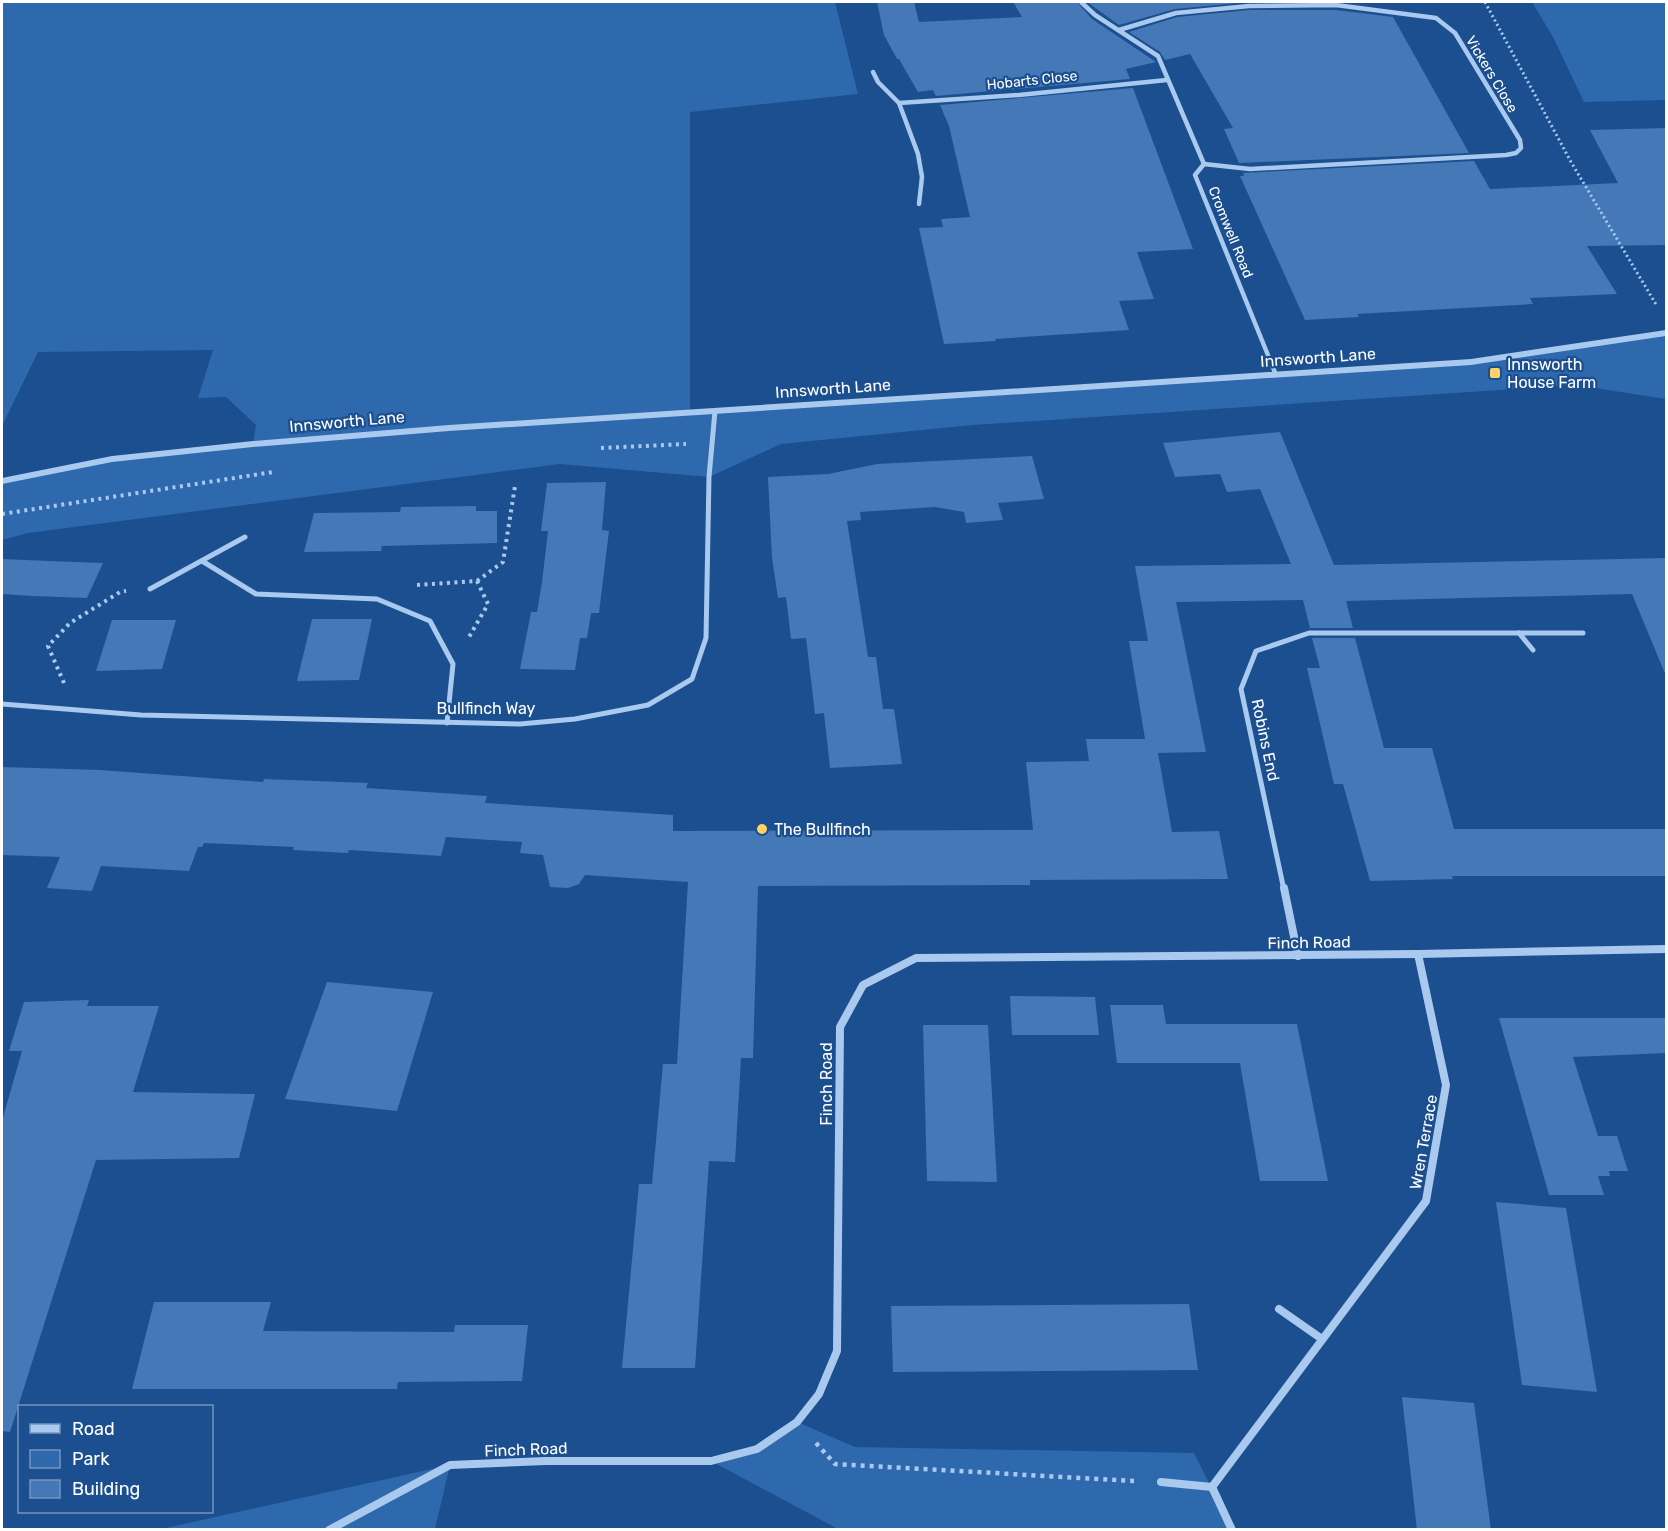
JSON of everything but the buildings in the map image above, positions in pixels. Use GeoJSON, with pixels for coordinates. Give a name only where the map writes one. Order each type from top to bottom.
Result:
{"type":"FeatureCollection","features":[{"type":"Feature","properties":{"kind":"street","name":"Cromwell Road"},"geometry":{"type":"LineString","coordinates":[[1081,2],[1095,15],[1158,56],[1204,164],[1195,175],[1276,375]]}},
{"type":"Feature","properties":{"kind":"street","name":"Vickers Close"},"geometry":{"type":"LineString","coordinates":[[1119,30],[1176,13],[1249,6],[1336,5],[1436,18],[1455,33],[1520,140],[1521,148],[1516,153],[1506,155],[1250,169],[1204,164]]}},
{"type":"Feature","properties":{"kind":"street"},"geometry":{"type":"LineString","coordinates":[[873,72],[878,82],[899,103],[921,166],[919,204]]}},
{"type":"Feature","properties":{"kind":"street","name":"Hobarts Close"},"geometry":{"type":"LineString","coordinates":[[899,103],[1020,95],[1167,80]]}},
{"type":"Feature","properties":{"kind":"street","name":"Innsworth Lane"},"geometry":{"type":"LineString","coordinates":[[2,481],[112,459],[253,444],[449,428],[1471,362],[1666,333]]}},
{"type":"Feature","properties":{"kind":"street","name":"Bullfinch Way"},"geometry":{"type":"LineString","coordinates":[[2,704],[141,715],[520,724],[575,719],[648,705],[692,679],[706,638],[709,477],[715,411]]}},
{"type":"Feature","properties":{"kind":"street"},"geometry":{"type":"LineString","coordinates":[[150,589],[245,537]]}},
{"type":"Feature","properties":{"kind":"street"},"geometry":{"type":"LineString","coordinates":[[202,561],[256,594],[377,599],[430,621],[453,664],[447,723]]}},
{"type":"Feature","properties":{"kind":"street","name":"Robins End"},"geometry":{"type":"LineString","coordinates":[[1298,956],[1241,689],[1256,651],[1309,633],[1583,633]]}},
{"type":"Feature","properties":{"kind":"street"},"geometry":{"type":"LineString","coordinates":[[1519,633],[1533,650]]}},
{"type":"Feature","properties":{"kind":"street","name":"Finch Road"},"geometry":{"type":"LineString","coordinates":[[329,1530],[450,1465],[546,1461],[711,1461],[757,1449],[797,1422],[819,1394],[837,1351],[840,1027],[862,985],[916,958],[1298,956],[1666,949]]}},
{"type":"Feature","properties":{"kind":"street","name":"Wren Terrace"},"geometry":{"type":"LineString","coordinates":[[1212,1487],[1426,1201],[1446,1084],[1418,954]]}},
{"type":"Feature","properties":{"kind":"street"},"geometry":{"type":"LineString","coordinates":[[1279,1309],[1322,1339]]}},
{"type":"Feature","properties":{"kind":"street"},"geometry":{"type":"LineString","coordinates":[[1161,1482],[1212,1487],[1232,1530]]}},
{"type":"Feature","properties":{"kind":"path"},"geometry":{"type":"LineString","coordinates":[[1485,2],[1571,162],[1659,309]]}},
{"type":"Feature","properties":{"kind":"path"},"geometry":{"type":"LineString","coordinates":[[599,448],[713,442]]}},
{"type":"Feature","properties":{"kind":"path"},"geometry":{"type":"LineString","coordinates":[[2,514],[143,490],[283,471]]}},
{"type":"Feature","properties":{"kind":"path"},"geometry":{"type":"LineString","coordinates":[[477,581],[503,562],[515,486]]}},
{"type":"Feature","properties":{"kind":"path"},"geometry":{"type":"LineString","coordinates":[[72,710],[61,672],[48,646],[70,623],[120,592],[150,589]]}},
{"type":"Feature","properties":{"kind":"path"},"geometry":{"type":"LineString","coordinates":[[797,1422],[835,1464],[1161,1482]]}},
{"type":"Feature","properties":{"kind":"green space"},"geometry":{"type":"Polygon","coordinates":[[[2,2],[835,2],[858,94],[690,112],[690,413],[1471,362],[1666,333],[1666,399],[1575,385],[973,425],[781,444],[709,477],[560,464],[28,533],[2,540],[2,481],[112,459],[253,444],[256,425],[226,397],[198,398],[213,350],[38,352],[2,426],[2,2]]]}},
{"type":"Feature","properties":{"kind":"green space"},"geometry":{"type":"Polygon","coordinates":[[[1532,2],[1666,2],[1666,100],[1584,102],[1553,37],[1532,2]]]}},
{"type":"Feature","properties":{"kind":"green space"},"geometry":{"type":"Polygon","coordinates":[[[797,1422],[855,1447],[1194,1453],[1232,1529],[838,1529],[711,1461],[757,1449],[797,1422]]]}},
{"type":"Feature","properties":{"kind":"green space"},"geometry":{"type":"Polygon","coordinates":[[[450,1465],[435,1529],[161,1529],[450,1465]]]}},
{"type":"Feature","properties":{"kind":"place","name":"Innsworth House Farm"},"geometry":{"type":"Point","coordinates":[1495,373]}},
{"type":"Feature","properties":{"kind":"place","name":"The Bullfinch"},"geometry":{"type":"Point","coordinates":[762,829]}}]}
